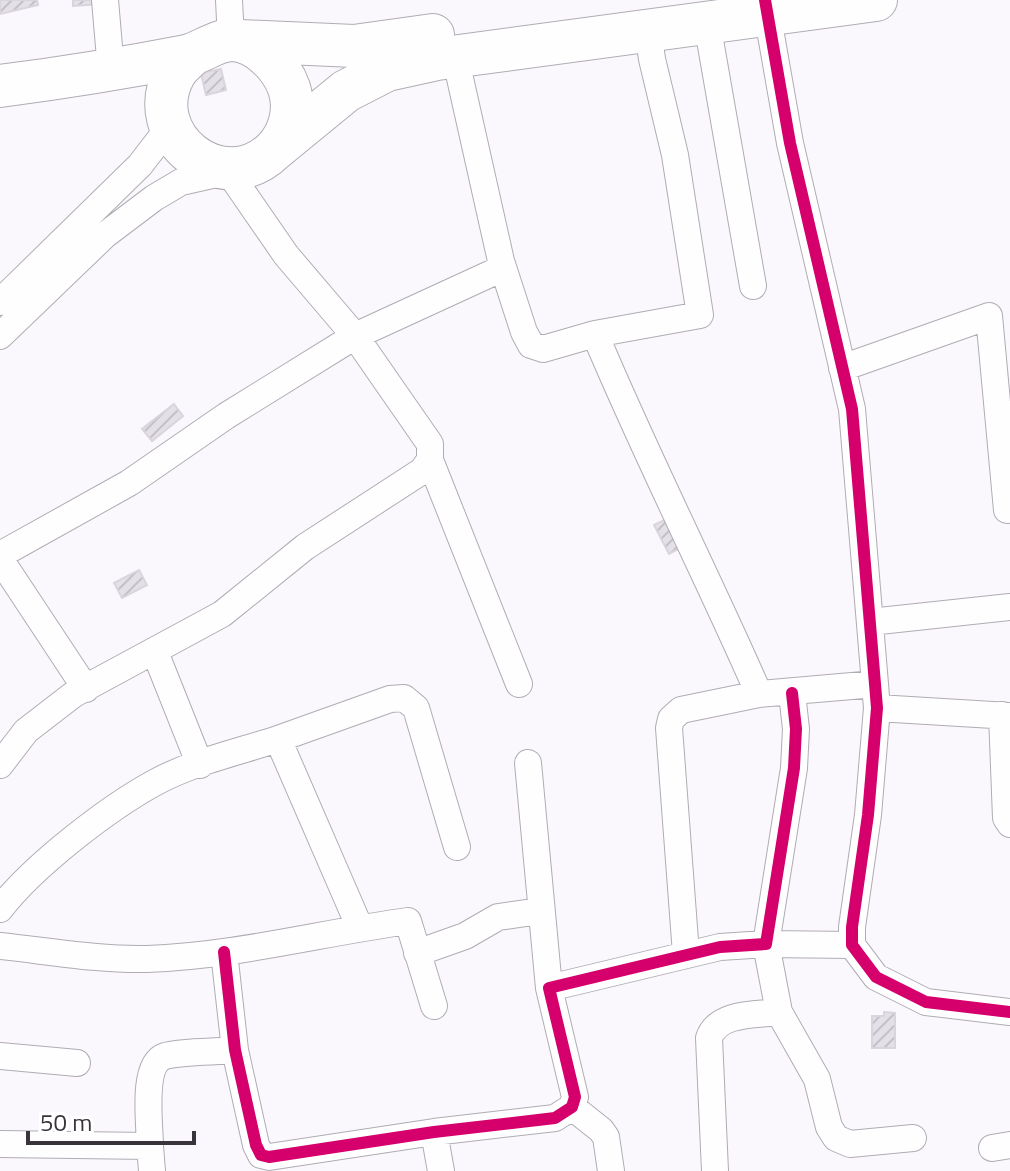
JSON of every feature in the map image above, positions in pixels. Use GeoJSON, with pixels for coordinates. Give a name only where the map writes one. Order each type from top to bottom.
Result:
{"type":"FeatureCollection","features":[{"type":"Feature","properties":{"kind":"main road"},"geometry":{"type":"LineString","coordinates":[[230,20],[354,46],[676,18],[766,7],[876,0]]}},
{"type":"Feature","properties":{"kind":"main road"},"geometry":{"type":"LineString","coordinates":[[230,20],[176,71],[168,91],[168,120],[173,134],[186,151],[202,162],[221,168],[247,163],[346,91],[387,70],[676,18]]}},
{"type":"Feature","properties":{"kind":"main road"},"geometry":{"type":"LineString","coordinates":[[230,20],[253,47],[272,59],[285,76],[292,97],[291,116],[285,135],[247,163]]}},
{"type":"Feature","properties":{"kind":"main road"},"geometry":{"type":"LineString","coordinates":[[0,86],[192,55]]}},
{"type":"Feature","properties":{"kind":"main road"},"geometry":{"type":"LineString","coordinates":[[0,111],[125,97],[152,104],[168,120]]}},
{"type":"Feature","properties":{"kind":"street"},"geometry":{"type":"LineString","coordinates":[[105,0],[111,70]]}},
{"type":"Feature","properties":{"kind":"street"},"geometry":{"type":"LineString","coordinates":[[766,7],[790,143],[852,409],[876,696],[868,815],[852,945],[876,977],[926,1002],[1010,1012]]}},
{"type":"Feature","properties":{"kind":"street"},"geometry":{"type":"LineString","coordinates":[[676,18],[753,286]]}},
{"type":"Feature","properties":{"kind":"street"},"geometry":{"type":"LineString","coordinates":[[455,56],[503,268],[524,332],[531,345],[543,349],[595,334],[700,315],[675,155],[652,59],[676,18]]}},
{"type":"Feature","properties":{"kind":"street"},"geometry":{"type":"LineString","coordinates":[[0,302],[140,165],[156,147],[168,120]]}},
{"type":"Feature","properties":{"kind":"street"},"geometry":{"type":"LineString","coordinates":[[0,336],[105,235],[154,198],[181,182],[247,163],[286,255],[355,336],[430,444],[430,460],[519,684]]}},
{"type":"Feature","properties":{"kind":"street"},"geometry":{"type":"LineString","coordinates":[[86,689],[0,557],[129,483],[226,416],[355,336],[503,268]]}},
{"type":"Feature","properties":{"kind":"street"},"geometry":{"type":"LineString","coordinates":[[842,368],[999,313],[1007,510]]}},
{"type":"Feature","properties":{"kind":"street"},"geometry":{"type":"LineString","coordinates":[[595,334],[639,438],[712,587],[759,694]]}},
{"type":"Feature","properties":{"kind":"street"},"geometry":{"type":"LineString","coordinates":[[0,765],[26,731],[86,689],[222,614],[305,547],[422,471],[430,460]]}},
{"type":"Feature","properties":{"kind":"street"},"geometry":{"type":"LineString","coordinates":[[870,622],[1010,607]]}},
{"type":"Feature","properties":{"kind":"street"},"geometry":{"type":"LineString","coordinates":[[155,652],[200,765]]}},
{"type":"Feature","properties":{"kind":"street"},"geometry":{"type":"LineString","coordinates":[[792,693],[796,729],[794,768],[766,944],[779,1012],[817,1079],[829,1127],[836,1138],[850,1144],[913,1138]]}},
{"type":"Feature","properties":{"kind":"street"},"geometry":{"type":"LineString","coordinates":[[686,954],[669,728],[671,719],[681,710],[759,694],[792,693],[876,696],[1006,715],[1006,818],[1010,824]]}},
{"type":"Feature","properties":{"kind":"street"},"geometry":{"type":"LineString","coordinates":[[0,909],[13,891],[87,828],[157,781],[390,699],[404,698],[416,708],[457,847]]}},
{"type":"Feature","properties":{"kind":"street"},"geometry":{"type":"LineString","coordinates":[[278,739],[360,928]]}},
{"type":"Feature","properties":{"kind":"street"},"geometry":{"type":"LineString","coordinates":[[224,952],[235,1050],[256,1145],[261,1155],[269,1157],[434,1132],[555,1118],[572,1107],[575,1097],[549,988],[528,763]]}},
{"type":"Feature","properties":{"kind":"street"},"geometry":{"type":"LineString","coordinates":[[417,953],[465,936],[498,917],[540,911]]}},
{"type":"Feature","properties":{"kind":"street"},"geometry":{"type":"LineString","coordinates":[[0,946],[122,958],[224,952],[408,921],[434,1006]]}},
{"type":"Feature","properties":{"kind":"street"},"geometry":{"type":"LineString","coordinates":[[549,988],[720,947],[852,945]]}},
{"type":"Feature","properties":{"kind":"street"},"geometry":{"type":"LineString","coordinates":[[715,1171],[709,1038],[712,1029],[728,1019],[779,1012]]}},
{"type":"Feature","properties":{"kind":"street"},"geometry":{"type":"LineString","coordinates":[[0,1144],[73,1158],[151,1159],[149,1076],[154,1065],[163,1056],[235,1050]]}},
{"type":"Feature","properties":{"kind":"street"},"geometry":{"type":"LineString","coordinates":[[0,1056],[77,1063]]}},
{"type":"Feature","properties":{"kind":"street"},"geometry":{"type":"LineString","coordinates":[[572,1107],[606,1137],[611,1171]]}},
{"type":"Feature","properties":{"kind":"street"},"geometry":{"type":"LineString","coordinates":[[434,1132],[441,1171]]}},
{"type":"Feature","properties":{"kind":"building"},"geometry":{"type":"Polygon","coordinates":[[[0,0],[37,0],[38,5],[0,14],[0,0]]]}},
{"type":"Feature","properties":{"kind":"building"},"geometry":{"type":"Polygon","coordinates":[[[73,0],[101,0],[102,4],[73,6],[73,0]]]}},
{"type":"Feature","properties":{"kind":"building"},"geometry":{"type":"Polygon","coordinates":[[[221,69],[226,90],[206,95],[201,73],[221,69]]]}},
{"type":"Feature","properties":{"kind":"building"},"geometry":{"type":"Polygon","coordinates":[[[174,404],[183,416],[152,441],[142,429],[174,404]]]}},
{"type":"Feature","properties":{"kind":"building"},"geometry":{"type":"Polygon","coordinates":[[[673,516],[688,544],[669,554],[654,525],[673,516]]]}},
{"type":"Feature","properties":{"kind":"building"},"geometry":{"type":"Polygon","coordinates":[[[139,570],[147,585],[122,598],[114,583],[139,570]]]}},
{"type":"Feature","properties":{"kind":"building"},"geometry":{"type":"Polygon","coordinates":[[[884,1012],[895,1013],[895,1048],[872,1048],[872,1016],[884,1016],[884,1012]]]}},
{"type":"Feature","properties":{"kind":"cycle path"},"geometry":{"type":"LineString","coordinates":[[765,0],[790,143],[852,409],[877,708],[852,945],[876,977],[926,1002],[1010,1012]]}},
{"type":"Feature","properties":{"kind":"cycle path"},"geometry":{"type":"LineString","coordinates":[[224,952],[235,1050],[256,1145],[261,1155],[269,1157],[434,1132],[555,1118],[572,1107],[575,1097],[549,988],[720,947],[766,944],[794,768],[796,729],[792,693]]}}]}
